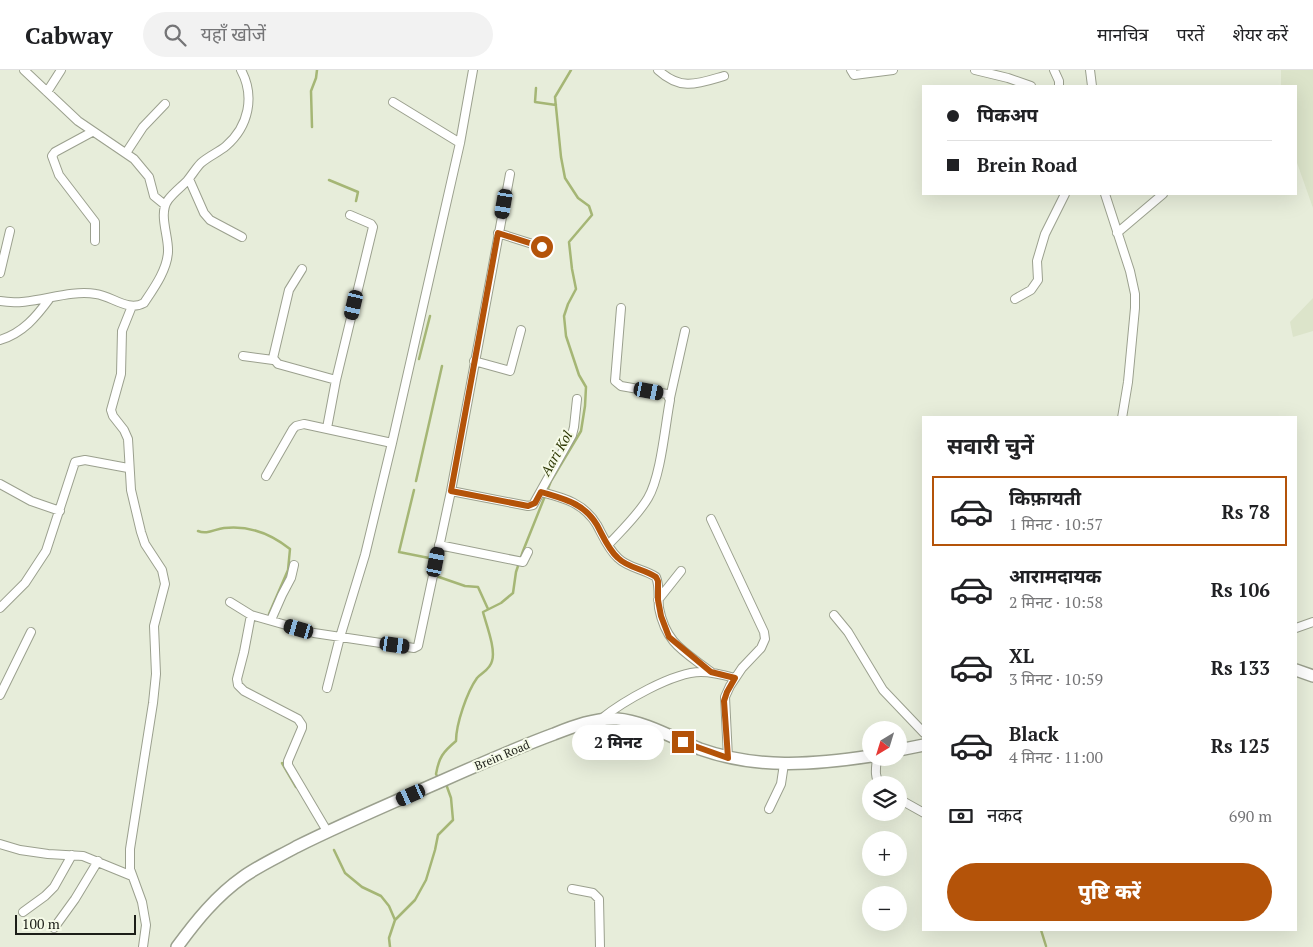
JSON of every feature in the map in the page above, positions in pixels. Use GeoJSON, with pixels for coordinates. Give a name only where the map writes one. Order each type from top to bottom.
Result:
{"type":"FeatureCollection","features":[{"type":"Feature","properties":{"kind":"street"},"geometry":{"type":"LineString","coordinates":[[24,70],[78,121],[126,153],[146,171],[154,196],[165,205]]}},
{"type":"Feature","properties":{"kind":"street"},"geometry":{"type":"LineString","coordinates":[[47,92],[62,70]]}},
{"type":"Feature","properties":{"kind":"street"},"geometry":{"type":"LineString","coordinates":[[0,301],[13,303],[74,294],[97,294],[132,306],[144,303],[164,271],[167,262],[168,241],[164,216],[165,205],[202,162],[228,145],[243,126],[247,115],[249,95],[241,70]]}},
{"type":"Feature","properties":{"kind":"street"},"geometry":{"type":"LineString","coordinates":[[328,688],[340,638],[365,555],[392,443],[460,143],[473,70]]}},
{"type":"Feature","properties":{"kind":"street"},"geometry":{"type":"LineString","coordinates":[[658,70],[672,81],[684,84],[699,84],[724,76]]}},
{"type":"Feature","properties":{"kind":"street"},"geometry":{"type":"LineString","coordinates":[[852,73],[893,70]]}},
{"type":"Feature","properties":{"kind":"street"},"geometry":{"type":"LineString","coordinates":[[975,70],[1027,85]]}},
{"type":"Feature","properties":{"kind":"street"},"geometry":{"type":"LineString","coordinates":[[1054,70],[1059,85]]}},
{"type":"Feature","properties":{"kind":"street"},"geometry":{"type":"LineString","coordinates":[[1090,70],[1092,85]]}},
{"type":"Feature","properties":{"kind":"street"},"geometry":{"type":"LineString","coordinates":[[393,102],[460,143]]}},
{"type":"Feature","properties":{"kind":"street"},"geometry":{"type":"LineString","coordinates":[[126,153],[143,127],[165,104]]}},
{"type":"Feature","properties":{"kind":"street"},"geometry":{"type":"LineString","coordinates":[[92,132],[55,152],[52,156],[59,175],[95,222],[95,241]]}},
{"type":"Feature","properties":{"kind":"street"},"geometry":{"type":"LineString","coordinates":[[230,602],[251,614],[314,633],[414,648],[418,646],[451,491],[510,174]]}},
{"type":"Feature","properties":{"kind":"street"},"geometry":{"type":"LineString","coordinates":[[188,179],[204,214],[210,220],[242,237]]}},
{"type":"Feature","properties":{"kind":"street"},"geometry":{"type":"LineString","coordinates":[[1015,299],[1031,290],[1038,280],[1038,261],[1045,234],[1064,195]]}},
{"type":"Feature","properties":{"kind":"street"},"geometry":{"type":"LineString","coordinates":[[1105,195],[1135,294],[1128,382],[1122,416]]}},
{"type":"Feature","properties":{"kind":"street"},"geometry":{"type":"LineString","coordinates":[[1117,234],[1162,195]]}},
{"type":"Feature","properties":{"kind":"street"},"geometry":{"type":"LineString","coordinates":[[327,428],[336,380],[373,227],[371,224],[350,215]]}},
{"type":"Feature","properties":{"kind":"street"},"geometry":{"type":"LineString","coordinates":[[0,273],[10,232]]}},
{"type":"Feature","properties":{"kind":"street"},"geometry":{"type":"LineString","coordinates":[[498,233],[542,247]]}},
{"type":"Feature","properties":{"kind":"street"},"geometry":{"type":"LineString","coordinates":[[273,360],[289,290],[302,269]]}},
{"type":"Feature","properties":{"kind":"street"},"geometry":{"type":"LineString","coordinates":[[0,340],[21,330],[50,298]]}},
{"type":"Feature","properties":{"kind":"street"},"geometry":{"type":"LineString","coordinates":[[132,306],[122,331],[121,374],[111,407],[113,416],[124,430],[128,439],[128,468],[131,490],[141,532],[147,548],[162,570],[165,584],[154,626],[155,687],[130,849],[132,876],[139,892],[146,924],[143,947]]}},
{"type":"Feature","properties":{"kind":"street"},"geometry":{"type":"LineString","coordinates":[[622,308],[615,381],[621,386],[664,394],[670,398]]}},
{"type":"Feature","properties":{"kind":"street"},"geometry":{"type":"LineString","coordinates":[[474,361],[510,372],[521,330]]}},
{"type":"Feature","properties":{"kind":"street"},"geometry":{"type":"LineString","coordinates":[[608,545],[640,510],[649,497],[658,467],[670,398],[685,331]]}},
{"type":"Feature","properties":{"kind":"street"},"geometry":{"type":"LineString","coordinates":[[243,356],[273,360],[278,364],[336,380]]}},
{"type":"Feature","properties":{"kind":"street"},"geometry":{"type":"LineString","coordinates":[[451,491],[528,506],[535,503],[572,435],[577,399]]}},
{"type":"Feature","properties":{"kind":"street"},"geometry":{"type":"LineString","coordinates":[[266,476],[296,426],[304,424],[327,428],[392,443]]}},
{"type":"Feature","properties":{"kind":"street"},"geometry":{"type":"LineString","coordinates":[[0,608],[32,574],[50,540],[74,465],[78,460],[128,468]]}},
{"type":"Feature","properties":{"kind":"street"},"geometry":{"type":"LineString","coordinates":[[0,484],[34,502],[60,511]]}},
{"type":"Feature","properties":{"kind":"street"},"geometry":{"type":"LineString","coordinates":[[542,492],[572,501],[584,508],[591,515],[612,551],[622,562],[656,577],[658,581],[658,600],[664,626],[669,637],[711,672]]}},
{"type":"Feature","properties":{"kind":"street"},"geometry":{"type":"LineString","coordinates":[[711,519],[765,635],[761,648],[749,659],[735,678],[724,701],[728,758]]}},
{"type":"Feature","properties":{"kind":"street"},"geometry":{"type":"LineString","coordinates":[[439,545],[523,562],[528,552]]}},
{"type":"Feature","properties":{"kind":"street"},"geometry":{"type":"LineString","coordinates":[[270,620],[291,578],[294,565]]}},
{"type":"Feature","properties":{"kind":"street"},"geometry":{"type":"LineString","coordinates":[[658,600],[681,571]]}},
{"type":"Feature","properties":{"kind":"street"},"geometry":{"type":"LineString","coordinates":[[251,614],[237,679],[238,685],[244,691],[298,719],[301,723],[302,728],[288,761],[288,766],[327,832]]}},
{"type":"Feature","properties":{"kind":"street"},"geometry":{"type":"LineString","coordinates":[[834,615],[848,632],[883,690],[922,731]]}},
{"type":"Feature","properties":{"kind":"street"},"geometry":{"type":"LineString","coordinates":[[1297,628],[1313,622]]}},
{"type":"Feature","properties":{"kind":"street"},"geometry":{"type":"LineString","coordinates":[[0,695],[31,632]]}},
{"type":"Feature","properties":{"kind":"street"},"geometry":{"type":"LineString","coordinates":[[1297,670],[1313,676]]}},
{"type":"Feature","properties":{"kind":"street"},"geometry":{"type":"LineString","coordinates":[[601,719],[638,694],[670,680],[698,671],[735,678]]}},
{"type":"Feature","properties":{"kind":"street","name":"Brein Road"},"geometry":{"type":"LineString","coordinates":[[177,947],[196,920],[221,894],[262,865],[327,832],[535,741],[601,719],[618,719],[630,722],[728,758],[784,764],[832,762],[862,757]]}},
{"type":"Feature","properties":{"kind":"street"},"geometry":{"type":"LineString","coordinates":[[908,748],[922,745]]}},
{"type":"Feature","properties":{"kind":"street"},"geometry":{"type":"LineString","coordinates":[[769,809],[781,784],[784,764]]}},
{"type":"Feature","properties":{"kind":"street"},"geometry":{"type":"LineString","coordinates":[[907,804],[922,812]]}},
{"type":"Feature","properties":{"kind":"street"},"geometry":{"type":"LineString","coordinates":[[0,844],[20,850],[83,856],[132,876]]}},
{"type":"Feature","properties":{"kind":"street"},"geometry":{"type":"LineString","coordinates":[[23,912],[54,887],[72,854]]}},
{"type":"Feature","properties":{"kind":"street"},"geometry":{"type":"LineString","coordinates":[[54,928],[75,899],[98,861]]}},
{"type":"Feature","properties":{"kind":"street"},"geometry":{"type":"LineString","coordinates":[[572,889],[593,893],[598,896],[600,903],[600,947]]}},
{"type":"Feature","properties":{"kind":"shaded area"},"geometry":{"type":"Polygon","coordinates":[[[1281,70],[1313,70],[1313,208],[1297,163],[1297,85],[1281,85],[1281,70]]]}},
{"type":"Feature","properties":{"kind":"shaded area"},"geometry":{"type":"Polygon","coordinates":[[[1313,298],[1313,331],[1293,337],[1290,322],[1313,298]]]}},
{"type":"Feature","properties":{"kind":"waterway"},"geometry":{"type":"LineString","coordinates":[[312,127],[311,91],[317,70]]}},
{"type":"Feature","properties":{"kind":"waterway","name":"Aari Kol"},"geometry":{"type":"LineString","coordinates":[[437,776],[440,759],[456,741],[460,717],[470,691],[477,678],[488,669],[492,661],[492,643],[483,612],[501,603],[513,593],[516,572],[523,551],[551,481],[581,431],[586,387],[579,375],[566,336],[564,316],[576,289],[569,242],[592,215],[589,206],[578,198],[565,178],[561,157],[555,97],[571,70]]}},
{"type":"Feature","properties":{"kind":"waterway"},"geometry":{"type":"LineString","coordinates":[[536,88],[535,102],[556,105]]}},
{"type":"Feature","properties":{"kind":"waterway"},"geometry":{"type":"LineString","coordinates":[[329,180],[358,192],[356,201]]}},
{"type":"Feature","properties":{"kind":"waterway"},"geometry":{"type":"LineString","coordinates":[[419,359],[430,316]]}},
{"type":"Feature","properties":{"kind":"waterway"},"geometry":{"type":"LineString","coordinates":[[416,481],[442,366]]}},
{"type":"Feature","properties":{"kind":"waterway"},"geometry":{"type":"LineString","coordinates":[[414,490],[399,552],[434,559]]}},
{"type":"Feature","properties":{"kind":"waterway"},"geometry":{"type":"LineString","coordinates":[[198,531],[208,532],[233,527],[251,529],[275,539],[290,549],[288,570],[269,614]]}},
{"type":"Feature","properties":{"kind":"waterway"},"geometry":{"type":"LineString","coordinates":[[436,576],[465,586],[478,587],[488,609]]}},
{"type":"Feature","properties":{"kind":"waterway"},"geometry":{"type":"LineString","coordinates":[[282,763],[296,787]]}},
{"type":"Feature","properties":{"kind":"waterway","name":"Aari Kol"},"geometry":{"type":"LineString","coordinates":[[390,947],[389,938],[395,920],[415,900],[426,880],[438,835],[453,820],[451,798],[446,784]]}},
{"type":"Feature","properties":{"kind":"waterway"},"geometry":{"type":"LineString","coordinates":[[334,850],[345,873],[362,887],[381,896],[389,906],[395,920]]}},
{"type":"Feature","properties":{"kind":"waterway"},"geometry":{"type":"LineString","coordinates":[[1041,931],[1046,946]]}},
{"type":"Feature","properties":{"kind":"route"},"geometry":{"type":"LineString","coordinates":[[542,247],[498,233],[451,491],[528,506],[535,503],[541,492],[567,499],[584,508],[591,515],[612,551],[622,562],[656,577],[661,616],[669,637],[711,672],[735,678],[724,701],[728,758],[683,742]]}}]}
